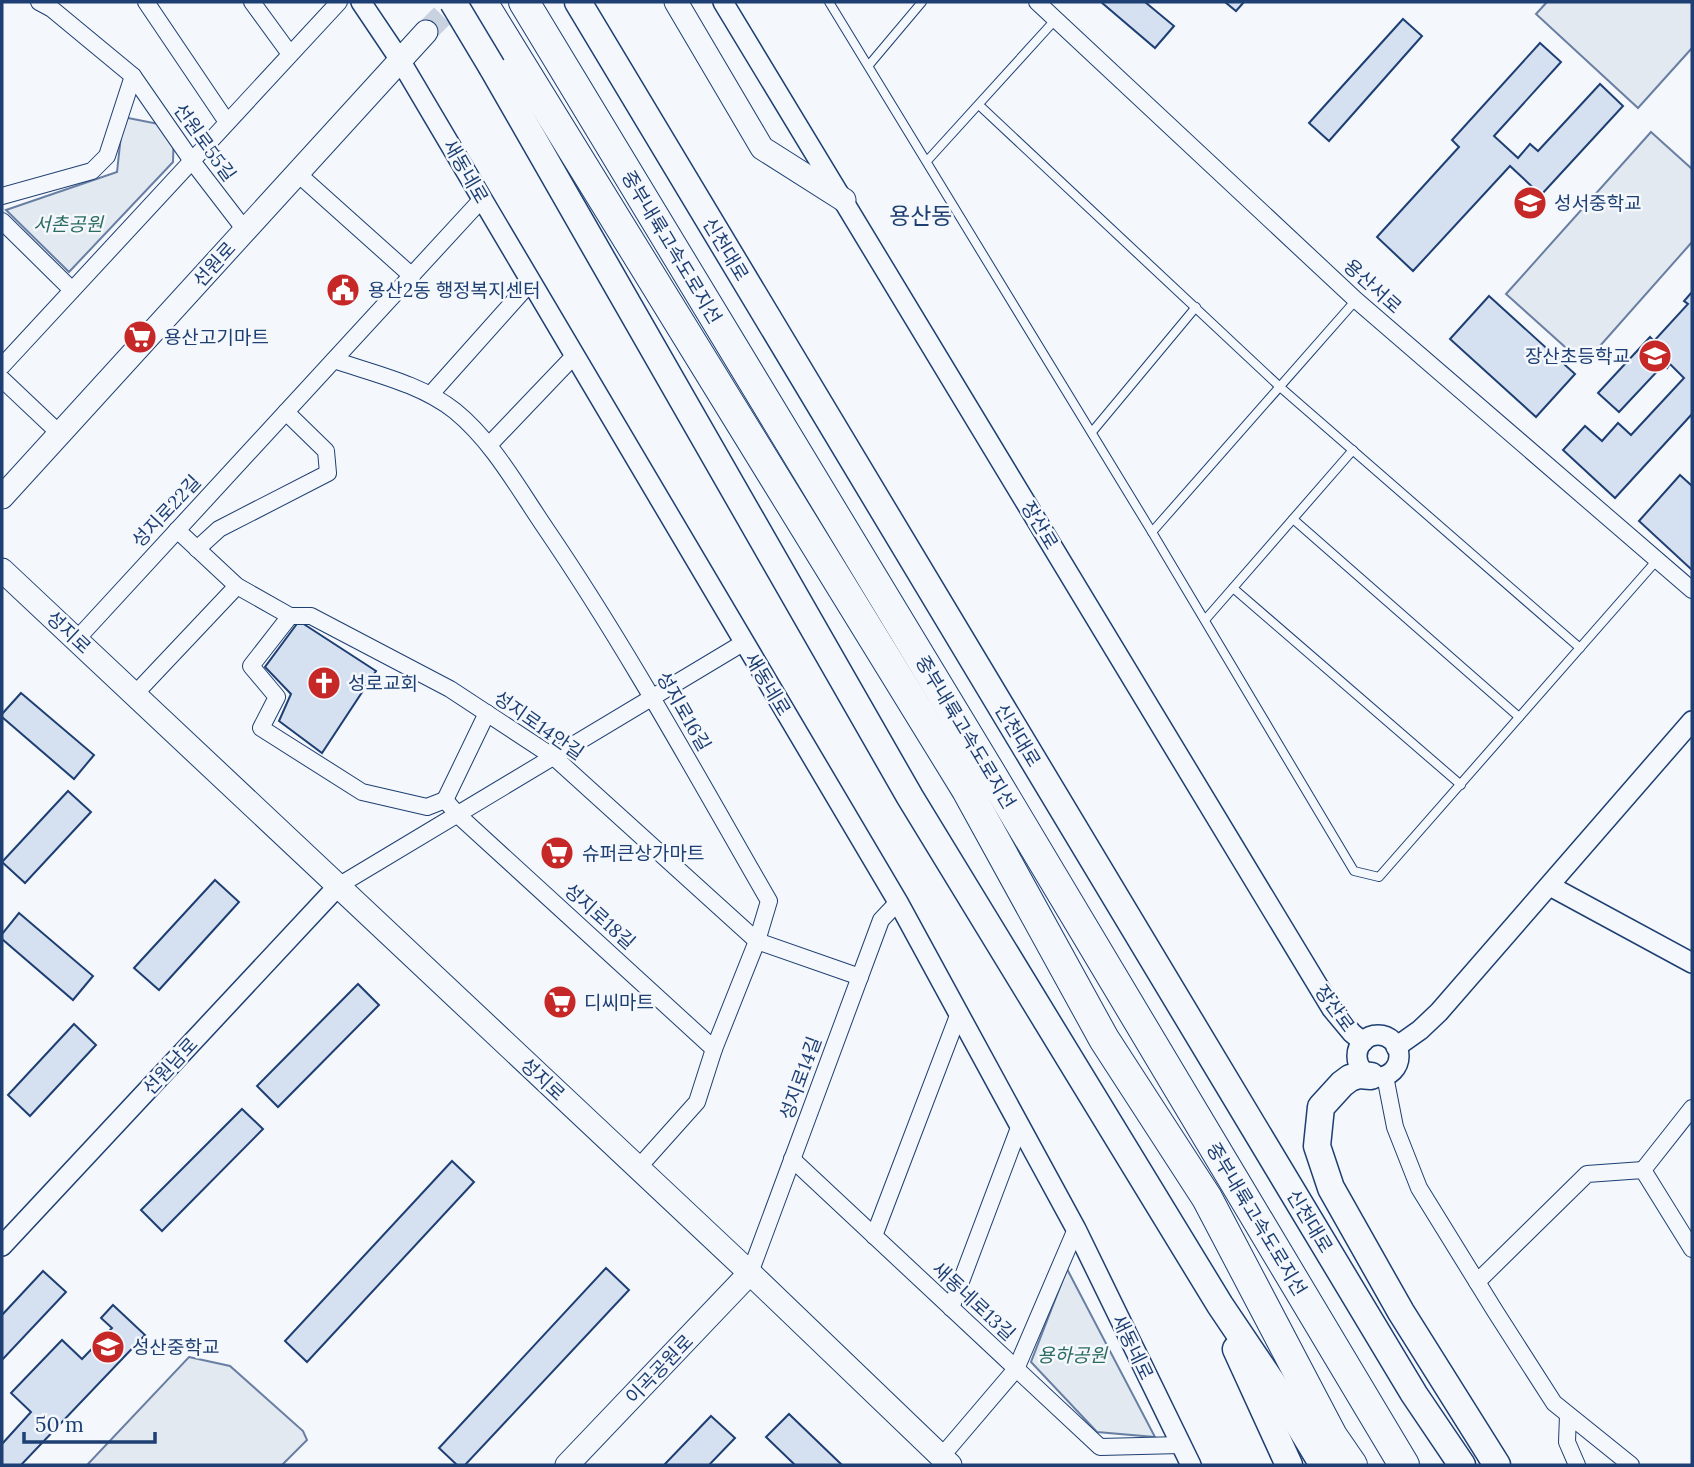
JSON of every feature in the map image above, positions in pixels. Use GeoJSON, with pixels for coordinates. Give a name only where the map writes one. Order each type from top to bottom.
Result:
{"type":"FeatureCollection","features":[{"type":"Feature","properties":{"kind":"highway"},"geometry":{"type":"LineString","coordinates":[[453,2],[910,797],[1220,1305],[1324,1465]]}},
{"type":"Feature","properties":{"kind":"highway","name":"중부내륙고속도로지선"},"geometry":{"type":"LineString","coordinates":[[482,2],[967,790],[1104,1039],[1207,1198],[1332,1436],[1352,1465]]}},
{"type":"Feature","properties":{"kind":"highway","name":"중부내륙고속도로지선"},"geometry":{"type":"LineString","coordinates":[[524,2],[991,774],[1404,1465]]}},
{"type":"Feature","properties":{"kind":"highway","name":"신천대로"},"geometry":{"type":"LineString","coordinates":[[578,2],[1393,1359],[1462,1465]]}},
{"type":"Feature","properties":{"kind":"highway"},"geometry":{"type":"LineString","coordinates":[[1378,1076],[1359,1075],[1350,1078],[1321,1108],[1317,1146],[1320,1156],[1331,1188],[1401,1312],[1497,1465]]}},
{"type":"Feature","properties":{"kind":"highway"},"geometry":{"type":"LineString","coordinates":[[1220,1305],[1241,1364],[1289,1465]]}},
{"type":"Feature","properties":{"kind":"main road"},"geometry":{"type":"LineString","coordinates":[[676,2],[762,148],[844,200]]}},
{"type":"Feature","properties":{"kind":"main road","name":"선원로"},"geometry":{"type":"LineString","coordinates":[[2,497],[426,32]]}},
{"type":"Feature","properties":{"kind":"main road","name":"성지로"},"geometry":{"type":"LineString","coordinates":[[2,570],[750,1273],[946,1461]]}},
{"type":"Feature","properties":{"kind":"main road","name":"이곡공원로"},"geometry":{"type":"LineString","coordinates":[[567,1465],[750,1273]]}},
{"type":"Feature","properties":{"kind":"street","name":"선원로55길"},"geometry":{"type":"LineString","coordinates":[[146,2],[228,122]]}},
{"type":"Feature","properties":{"kind":"street"},"geometry":{"type":"LineString","coordinates":[[252,2],[290,54]]}},
{"type":"Feature","properties":{"kind":"street"},"geometry":{"type":"LineString","coordinates":[[2,366],[339,2]]}},
{"type":"Feature","properties":{"kind":"street","name":"새동네로"},"geometry":{"type":"LineString","coordinates":[[361,2],[400,60],[898,902],[1076,1229],[1191,1465]]}},
{"type":"Feature","properties":{"kind":"street","name":"장산로"},"geometry":{"type":"LineString","coordinates":[[723,2],[1332,1009],[1363,1042]]}},
{"type":"Feature","properties":{"kind":"street","name":"용산서로"},"geometry":{"type":"LineString","coordinates":[[1037,2],[1356,300],[1692,590]]}},
{"type":"Feature","properties":{"kind":"street","name":"선원로55길"},"geometry":{"type":"LineString","coordinates":[[48,4],[133,76],[191,161],[245,230]]}},
{"type":"Feature","properties":{"kind":"street"},"geometry":{"type":"LineString","coordinates":[[2,196],[92,171],[107,156],[133,76]]}},
{"type":"Feature","properties":{"kind":"street"},"geometry":{"type":"LineString","coordinates":[[297,173],[412,276]]}},
{"type":"Feature","properties":{"kind":"street","name":"성지로22길"},"geometry":{"type":"LineString","coordinates":[[77,639],[482,199]]}},
{"type":"Feature","properties":{"kind":"street"},"geometry":{"type":"LineString","coordinates":[[2,221],[72,290]]}},
{"type":"Feature","properties":{"kind":"street"},"geometry":{"type":"LineString","coordinates":[[431,394],[531,282]]}},
{"type":"Feature","properties":{"kind":"street"},"geometry":{"type":"LineString","coordinates":[[489,445],[574,356]]}},
{"type":"Feature","properties":{"kind":"street","name":"성지로16길"},"geometry":{"type":"LineString","coordinates":[[334,360],[431,394],[457,413],[489,445],[573,569],[652,698],[769,901],[757,941],[714,1049],[697,1102],[638,1168]]}},
{"type":"Feature","properties":{"kind":"street"},"geometry":{"type":"LineString","coordinates":[[2,379],[60,433]]}},
{"type":"Feature","properties":{"kind":"street"},"geometry":{"type":"LineString","coordinates":[[197,550],[219,529],[328,473],[326,451],[286,412]]}},
{"type":"Feature","properties":{"kind":"street","name":"성지로14안길"},"geometry":{"type":"LineString","coordinates":[[177,530],[237,586],[290,616],[311,615],[450,689],[555,758],[757,941],[860,977]]}},
{"type":"Feature","properties":{"kind":"street"},"geometry":{"type":"LineString","coordinates":[[135,694],[237,586]]}},
{"type":"Feature","properties":{"kind":"street"},"geometry":{"type":"LineString","coordinates":[[290,616],[251,666],[277,696],[261,727],[362,792],[427,807],[445,800],[487,713]]}},
{"type":"Feature","properties":{"kind":"street"},"geometry":{"type":"LineString","coordinates":[[338,886],[743,643]]}},
{"type":"Feature","properties":{"kind":"street"},"geometry":{"type":"LineString","coordinates":[[1396,1047],[1439,1012],[1692,721]]}},
{"type":"Feature","properties":{"kind":"street","name":"성지로18길"},"geometry":{"type":"LineString","coordinates":[[445,800],[458,815],[714,1049]]}},
{"type":"Feature","properties":{"kind":"street","name":"선원남로"},"geometry":{"type":"LineString","coordinates":[[2,1246],[338,886]]}},
{"type":"Feature","properties":{"kind":"street"},"geometry":{"type":"LineString","coordinates":[[1550,886],[1692,963]]}},
{"type":"Feature","properties":{"kind":"street","name":"성지로14길"},"geometry":{"type":"LineString","coordinates":[[750,1273],[881,920],[898,902]]}},
{"type":"Feature","properties":{"kind":"street"},"geometry":{"type":"LineString","coordinates":[[874,1236],[959,1013]]}},
{"type":"Feature","properties":{"kind":"street"},"geometry":{"type":"LineString","coordinates":[[1378,1076],[1396,1066],[1398,1053],[1392,1041],[1381,1035],[1368,1037],[1363,1042],[1357,1054],[1357,1061],[1360,1068],[1378,1076],[1419,1188],[1554,1404],[1631,1465]]}},
{"type":"Feature","properties":{"kind":"street"},"geometry":{"type":"LineString","coordinates":[[1477,1282],[1587,1174],[1643,1170],[1692,1108]]}},
{"type":"Feature","properties":{"kind":"street"},"geometry":{"type":"LineString","coordinates":[[951,1308],[1020,1125]]}},
{"type":"Feature","properties":{"kind":"street","name":"새동네로13길"},"geometry":{"type":"LineString","coordinates":[[792,1159],[1100,1447],[1181,1445]]}},
{"type":"Feature","properties":{"kind":"street"},"geometry":{"type":"LineString","coordinates":[[1643,1170],[1692,1249]]}},
{"type":"Feature","properties":{"kind":"street"},"geometry":{"type":"LineString","coordinates":[[946,1461],[1016,1369],[1076,1229]]}},
{"type":"Feature","properties":{"kind":"street"},"geometry":{"type":"LineString","coordinates":[[1568,1415],[1567,1442],[1577,1465]]}},
{"type":"Feature","properties":{"kind":"lane"},"geometry":{"type":"LineString","coordinates":[[830,2],[1153,532],[1354,871],[1380,877],[1658,559]]}},
{"type":"Feature","properties":{"kind":"lane"},"geometry":{"type":"LineString","coordinates":[[869,65],[922,2]]}},
{"type":"Feature","properties":{"kind":"lane"},"geometry":{"type":"LineString","coordinates":[[927,161],[1056,19]]}},
{"type":"Feature","properties":{"kind":"lane"},"geometry":{"type":"LineString","coordinates":[[979,105],[1280,387],[1580,648]]}},
{"type":"Feature","properties":{"kind":"lane"},"geometry":{"type":"LineString","coordinates":[[1153,532],[1356,300]]}},
{"type":"Feature","properties":{"kind":"lane"},"geometry":{"type":"LineString","coordinates":[[1091,432],[1195,307]]}},
{"type":"Feature","properties":{"kind":"lane"},"geometry":{"type":"LineString","coordinates":[[1205,620],[1353,450]]}},
{"type":"Feature","properties":{"kind":"lane"},"geometry":{"type":"LineString","coordinates":[[1293,519],[1519,718]]}},
{"type":"Feature","properties":{"kind":"lane"},"geometry":{"type":"LineString","coordinates":[[1233,588],[1461,785]]}},
{"type":"Feature","properties":{"kind":"green space"},"geometry":{"type":"Polygon","coordinates":[[[1547,2],[1692,2],[1692,48],[1638,108],[1536,14],[1547,2]]]}},
{"type":"Feature","properties":{"kind":"green space","name":"서촌공원"},"geometry":{"type":"Polygon","coordinates":[[[123,117],[174,127],[173,162],[69,272],[6,210],[117,172],[123,117]]]}},
{"type":"Feature","properties":{"kind":"green space"},"geometry":{"type":"Polygon","coordinates":[[[1651,132],[1692,169],[1692,242],[1584,364],[1506,294],[1651,132]]]}},
{"type":"Feature","properties":{"kind":"green space","name":"용하공원"},"geometry":{"type":"Polygon","coordinates":[[[1067,1269],[1155,1437],[1097,1432],[1031,1362],[1067,1269]]]}},
{"type":"Feature","properties":{"kind":"green space"},"geometry":{"type":"Polygon","coordinates":[[[189,1357],[230,1366],[303,1431],[307,1440],[282,1465],[87,1465],[189,1357]]]}},
{"type":"Feature","properties":{"kind":"building"},"geometry":{"type":"Polygon","coordinates":[[[1101,2],[1145,2],[1174,26],[1155,48],[1101,2]]]}},
{"type":"Feature","properties":{"kind":"building"},"geometry":{"type":"Polygon","coordinates":[[[1225,2],[1244,2],[1236,11],[1225,2]]]}},
{"type":"Feature","properties":{"kind":"building"},"geometry":{"type":"Polygon","coordinates":[[[1403,19],[1422,36],[1329,141],[1309,123],[1403,19]]]}},
{"type":"Feature","properties":{"kind":"building"},"geometry":{"type":"Polygon","coordinates":[[[1540,43],[1561,62],[1494,136],[1518,158],[1530,144],[1538,151],[1600,84],[1623,106],[1541,195],[1510,166],[1413,271],[1377,237],[1459,147],[1452,140],[1540,43]]]}},
{"type":"Feature","properties":{"kind":"building"},"geometry":{"type":"Polygon","coordinates":[[[1692,292],[1692,414],[1615,498],[1563,450],[1585,426],[1602,441],[1618,423],[1631,435],[1684,378],[1670,364],[1667,368],[1663,365],[1619,412],[1598,393],[1650,337],[1654,341],[1688,304],[1684,301],[1692,292]]]}},
{"type":"Feature","properties":{"kind":"building"},"geometry":{"type":"Polygon","coordinates":[[[1489,296],[1575,374],[1536,417],[1450,339],[1489,296]]]}},
{"type":"Feature","properties":{"kind":"building"},"geometry":{"type":"Polygon","coordinates":[[[1680,475],[1692,486],[1692,570],[1639,521],[1680,475]]]}},
{"type":"Feature","properties":{"kind":"building","name":"성로교회"},"geometry":{"type":"Polygon","coordinates":[[[299,621],[376,671],[322,753],[279,721],[291,694],[265,667],[299,621]]]}},
{"type":"Feature","properties":{"kind":"building"},"geometry":{"type":"Polygon","coordinates":[[[21,693],[94,755],[74,779],[2,717],[21,693]]]}},
{"type":"Feature","properties":{"kind":"building"},"geometry":{"type":"Polygon","coordinates":[[[68,791],[91,812],[25,883],[2,862],[68,791]]]}},
{"type":"Feature","properties":{"kind":"building"},"geometry":{"type":"Polygon","coordinates":[[[215,880],[239,902],[159,990],[134,968],[215,880]]]}},
{"type":"Feature","properties":{"kind":"building"},"geometry":{"type":"Polygon","coordinates":[[[19,913],[93,976],[73,1000],[2,939],[2,934],[19,913]]]}},
{"type":"Feature","properties":{"kind":"building"},"geometry":{"type":"Polygon","coordinates":[[[358,984],[379,1005],[278,1107],[257,1086],[358,984]]]}},
{"type":"Feature","properties":{"kind":"building"},"geometry":{"type":"Polygon","coordinates":[[[74,1024],[96,1045],[30,1116],[8,1095],[74,1024]]]}},
{"type":"Feature","properties":{"kind":"building"},"geometry":{"type":"Polygon","coordinates":[[[242,1109],[263,1129],[162,1231],[141,1210],[242,1109]]]}},
{"type":"Feature","properties":{"kind":"building"},"geometry":{"type":"Polygon","coordinates":[[[452,1161],[474,1182],[307,1362],[285,1341],[452,1161]]]}},
{"type":"Feature","properties":{"kind":"building"},"geometry":{"type":"Polygon","coordinates":[[[606,1268],[629,1290],[465,1465],[457,1465],[439,1448],[606,1268]]]}},
{"type":"Feature","properties":{"kind":"building"},"geometry":{"type":"Polygon","coordinates":[[[43,1271],[66,1292],[2,1360],[2,1315],[43,1271]]]}},
{"type":"Feature","properties":{"kind":"building"},"geometry":{"type":"Polygon","coordinates":[[[113,1305],[145,1335],[21,1465],[2,1465],[2,1444],[31,1412],[11,1393],[62,1340],[82,1359],[112,1328],[101,1318],[113,1305]]]}},
{"type":"Feature","properties":{"kind":"building"},"geometry":{"type":"Polygon","coordinates":[[[789,1414],[842,1465],[795,1465],[766,1437],[789,1414]]]}},
{"type":"Feature","properties":{"kind":"building"},"geometry":{"type":"Polygon","coordinates":[[[711,1416],[735,1438],[709,1465],[664,1465],[711,1416]]]}},
{"type":"Feature","properties":{"kind":"tunnel"},"geometry":{"type":"LineString","coordinates":[[426,32],[456,2]]}},
{"type":"Feature","properties":{"kind":"place","name":"성서중학교"},"geometry":{"type":"Point","coordinates":[1530,203]}},
{"type":"Feature","properties":{"kind":"place","name":"용산2동 행정복지센터"},"geometry":{"type":"Point","coordinates":[343,290]}},
{"type":"Feature","properties":{"kind":"place","name":"용산고기마트"},"geometry":{"type":"Point","coordinates":[140,337]}},
{"type":"Feature","properties":{"kind":"place","name":"장산초등학교"},"geometry":{"type":"Point","coordinates":[1655,356]}},
{"type":"Feature","properties":{"kind":"place","name":"성로교회"},"geometry":{"type":"Point","coordinates":[324,683]}},
{"type":"Feature","properties":{"kind":"place","name":"슈퍼큰상가마트"},"geometry":{"type":"Point","coordinates":[557,853]}},
{"type":"Feature","properties":{"kind":"place","name":"디씨마트"},"geometry":{"type":"Point","coordinates":[560,1002]}},
{"type":"Feature","properties":{"kind":"place","name":"성산중학교"},"geometry":{"type":"Point","coordinates":[108,1347]}},
{"type":"Feature","properties":{"kind":"district","name":"용산동"},"geometry":{"type":"Point","coordinates":[921,215]}}]}
